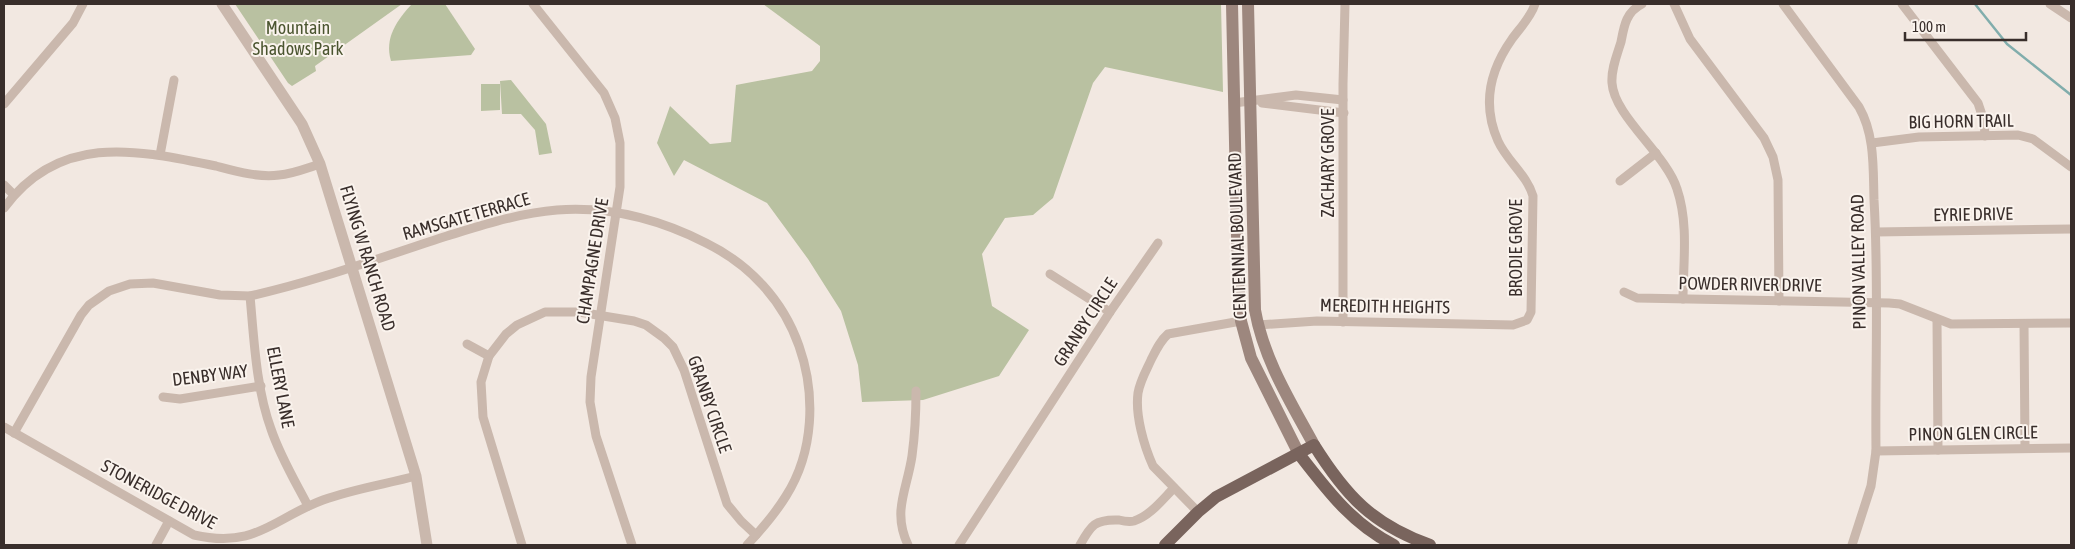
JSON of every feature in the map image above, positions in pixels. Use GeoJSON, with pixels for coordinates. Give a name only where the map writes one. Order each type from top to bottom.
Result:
{"type":"FeatureCollection","features":[{"type":"Feature","properties":{"kind":"main road","name":"CENTENNIAL BOULEVARD"},"geometry":{"type":"LineString","coordinates":[[1232,4],[1238,280],[1241,321],[1256,370],[1299,454],[1336,502],[1350,516],[1394,545]]}},
{"type":"Feature","properties":{"kind":"main road","name":"CENTENNIAL BOULEVARD"},"geometry":{"type":"LineString","coordinates":[[1248,4],[1253,279],[1258,325],[1270,363],[1314,445],[1336,480],[1359,505],[1386,526],[1430,545]]}},
{"type":"Feature","properties":{"kind":"main road"},"geometry":{"type":"LineString","coordinates":[[1165,545],[1216,497],[1314,445]]}},
{"type":"Feature","properties":{"kind":"street"},"geometry":{"type":"LineString","coordinates":[[4,104],[72,23],[83,4]]}},
{"type":"Feature","properties":{"kind":"street","name":"FLYING W RANCH ROAD"},"geometry":{"type":"LineString","coordinates":[[222,4],[302,124],[320,164],[416,476],[427,545]]}},
{"type":"Feature","properties":{"kind":"street","name":"CHAMPAGNE DRIVE"},"geometry":{"type":"LineString","coordinates":[[533,4],[594,79],[610,105],[618,132],[622,157],[616,212],[591,377],[592,414],[596,436],[632,545]]}},
{"type":"Feature","properties":{"kind":"street","name":"ZACHARY GROVE"},"geometry":{"type":"LineString","coordinates":[[1343,322],[1343,100],[1346,4]]}},
{"type":"Feature","properties":{"kind":"street","name":"BRODIE GROVE"},"geometry":{"type":"LineString","coordinates":[[1513,325],[1527,320],[1531,312],[1533,196],[1527,182],[1498,140],[1489,112],[1490,90],[1502,53],[1529,17],[1535,4]]}},
{"type":"Feature","properties":{"kind":"street"},"geometry":{"type":"LineString","coordinates":[[1642,4],[1632,10],[1626,21],[1612,83],[1619,104],[1656,153],[1675,183],[1683,212],[1683,300]]}},
{"type":"Feature","properties":{"kind":"street"},"geometry":{"type":"LineString","coordinates":[[1674,4],[1690,39],[1764,138],[1773,157],[1778,180],[1779,301]]}},
{"type":"Feature","properties":{"kind":"street","name":"PINON VALLEY ROAD"},"geometry":{"type":"LineString","coordinates":[[1783,4],[1859,107],[1868,123],[1872,143],[1876,232],[1876,451],[1871,486],[1852,545]]}},
{"type":"Feature","properties":{"kind":"street"},"geometry":{"type":"LineString","coordinates":[[1902,4],[1978,103],[1984,121],[1985,136]]}},
{"type":"Feature","properties":{"kind":"street"},"geometry":{"type":"LineString","coordinates":[[2050,4],[2071,18]]}},
{"type":"Feature","properties":{"kind":"street"},"geometry":{"type":"LineString","coordinates":[[160,155],[174,80]]}},
{"type":"Feature","properties":{"kind":"street"},"geometry":{"type":"LineString","coordinates":[[1234,103],[1296,95],[1343,100]]}},
{"type":"Feature","properties":{"kind":"street"},"geometry":{"type":"LineString","coordinates":[[1250,102],[1344,113]]}},
{"type":"Feature","properties":{"kind":"street","name":"BIG HORN TRAIL"},"geometry":{"type":"LineString","coordinates":[[1872,143],[1919,137],[2018,135],[2033,139],[2071,167]]}},
{"type":"Feature","properties":{"kind":"street"},"geometry":{"type":"LineString","coordinates":[[4,208],[14,195],[42,173],[80,156],[119,150],[160,155],[247,173],[278,176],[320,164]]}},
{"type":"Feature","properties":{"kind":"street"},"geometry":{"type":"LineString","coordinates":[[1620,181],[1656,153]]}},
{"type":"Feature","properties":{"kind":"street"},"geometry":{"type":"LineString","coordinates":[[4,185],[14,195]]}},
{"type":"Feature","properties":{"kind":"street","name":"RAMSGATE TERRACE"},"geometry":{"type":"LineString","coordinates":[[14,433],[81,315],[104,294],[120,286],[140,283],[220,295],[250,296],[352,267],[491,222],[527,214],[568,209],[616,212],[667,225],[707,243],[731,257],[758,279],[769,292],[781,309],[798,341],[810,396],[810,413],[805,448],[787,495],[747,545]]}},
{"type":"Feature","properties":{"kind":"street","name":"EYRIE DRIVE"},"geometry":{"type":"LineString","coordinates":[[1876,232],[2071,229]]}},
{"type":"Feature","properties":{"kind":"street","name":"GRANBY CIRCLE"},"geometry":{"type":"LineString","coordinates":[[959,545],[1110,312],[1158,243]]}},
{"type":"Feature","properties":{"kind":"street"},"geometry":{"type":"LineString","coordinates":[[1050,274],[1110,312]]}},
{"type":"Feature","properties":{"kind":"street","name":"POWDER RIVER DRIVE"},"geometry":{"type":"LineString","coordinates":[[1624,292],[1637,298],[1876,303]]}},
{"type":"Feature","properties":{"kind":"street","name":"ELLERY LANE"},"geometry":{"type":"LineString","coordinates":[[250,296],[261,386],[270,428],[308,506]]}},
{"type":"Feature","properties":{"kind":"street"},"geometry":{"type":"LineString","coordinates":[[1876,303],[1900,304],[1951,324],[2071,323]]}},
{"type":"Feature","properties":{"kind":"street","name":"GRANBY CIRCLE"},"geometry":{"type":"LineString","coordinates":[[522,545],[481,405],[481,382],[489,356],[506,334],[530,318],[545,312],[561,311],[646,325],[655,330],[673,347],[684,370],[725,498],[733,513],[756,535]]}},
{"type":"Feature","properties":{"kind":"street"},"geometry":{"type":"LineString","coordinates":[[1937,320],[1938,450]]}},
{"type":"Feature","properties":{"kind":"street"},"geometry":{"type":"LineString","coordinates":[[1198,512],[1154,466],[1149,457],[1138,400],[1142,380],[1162,340],[1168,334],[1241,321]]}},
{"type":"Feature","properties":{"kind":"street","name":"MEREDITH HEIGHTS"},"geometry":{"type":"LineString","coordinates":[[1258,325],[1293,322],[1343,322],[1513,325]]}},
{"type":"Feature","properties":{"kind":"street"},"geometry":{"type":"LineString","coordinates":[[2024,324],[2025,448]]}},
{"type":"Feature","properties":{"kind":"street"},"geometry":{"type":"LineString","coordinates":[[468,344],[489,356]]}},
{"type":"Feature","properties":{"kind":"street","name":"DENBY WAY"},"geometry":{"type":"LineString","coordinates":[[163,397],[180,399],[261,386]]}},
{"type":"Feature","properties":{"kind":"street"},"geometry":{"type":"LineString","coordinates":[[908,545],[901,525],[900,514],[912,456],[916,391]]}},
{"type":"Feature","properties":{"kind":"street","name":"STONERIDGE DRIVE"},"geometry":{"type":"LineString","coordinates":[[4,427],[169,521],[205,540],[216,543],[239,543],[266,534],[308,506],[326,499],[416,476]]}},
{"type":"Feature","properties":{"kind":"street","name":"PINON GLEN CIRCLE"},"geometry":{"type":"LineString","coordinates":[[1876,451],[2071,448]]}},
{"type":"Feature","properties":{"kind":"street"},"geometry":{"type":"LineString","coordinates":[[1080,545],[1087,531],[1098,522],[1105,519],[1134,521],[1148,512],[1174,488]]}},
{"type":"Feature","properties":{"kind":"street"},"geometry":{"type":"LineString","coordinates":[[156,545],[169,521]]}},
{"type":"Feature","properties":{"kind":"green space","name":"Mountain Shadows Park"},"geometry":{"type":"Polygon","coordinates":[[[235,4],[402,4],[315,66],[316,71],[292,86],[288,83],[235,4]]]}},
{"type":"Feature","properties":{"kind":"green space"},"geometry":{"type":"Polygon","coordinates":[[[412,4],[445,4],[475,49],[471,55],[391,61],[389,45],[393,30],[401,16],[412,4]]]}},
{"type":"Feature","properties":{"kind":"green space"},"geometry":{"type":"Polygon","coordinates":[[[763,4],[1221,4],[1223,92],[1105,67],[1093,83],[1053,198],[1033,215],[1005,218],[982,254],[992,306],[1029,330],[999,376],[923,400],[862,402],[858,365],[841,311],[808,259],[767,203],[684,160],[674,176],[657,143],[670,106],[710,144],[731,142],[736,85],[812,71],[820,61],[820,46],[763,4]]]}},
{"type":"Feature","properties":{"kind":"green space"},"geometry":{"type":"Polygon","coordinates":[[[511,80],[546,124],[552,153],[539,155],[535,130],[521,114],[502,114],[500,81],[511,80]]]}},
{"type":"Feature","properties":{"kind":"green space"},"geometry":{"type":"Polygon","coordinates":[[[481,84],[500,84],[500,110],[481,111],[481,84]]]}},
{"type":"Feature","properties":{"kind":"waterway"},"geometry":{"type":"LineString","coordinates":[[1975,4],[2007,44],[2071,95]]}}]}
